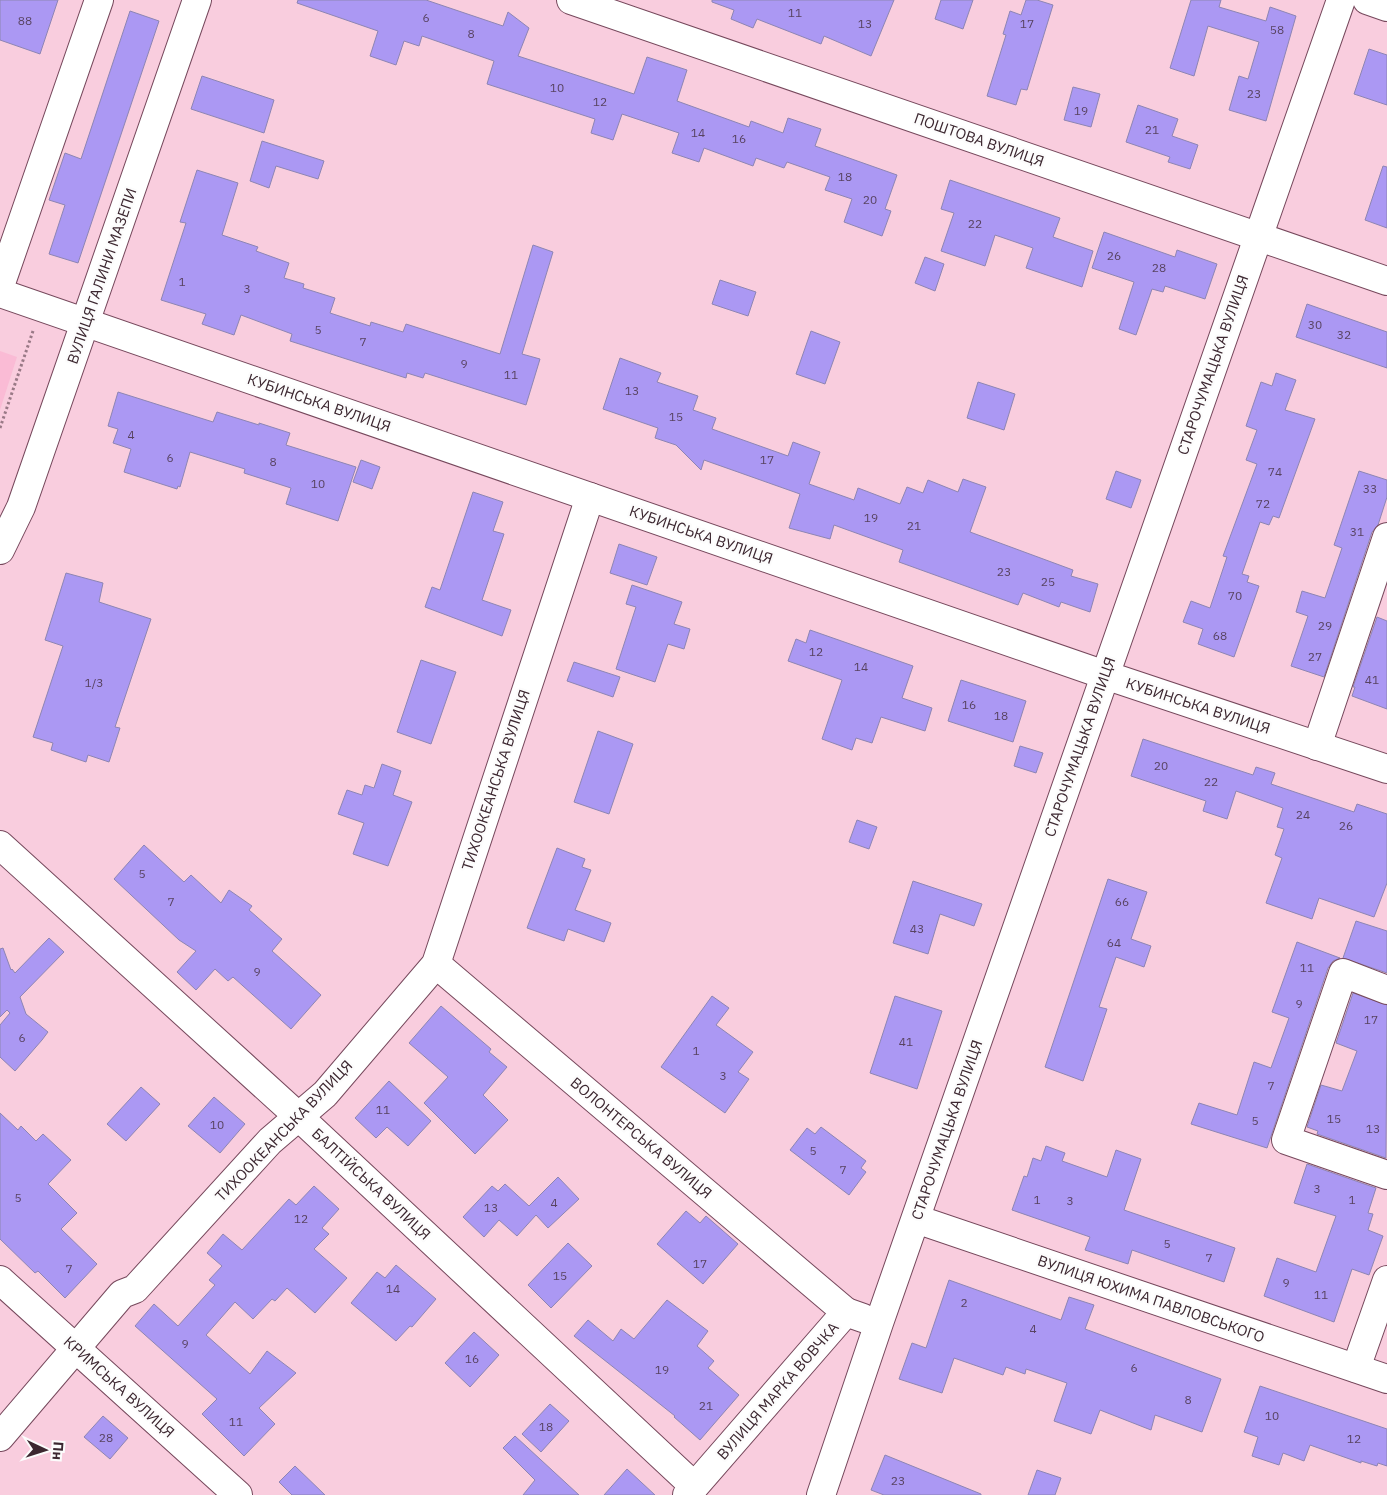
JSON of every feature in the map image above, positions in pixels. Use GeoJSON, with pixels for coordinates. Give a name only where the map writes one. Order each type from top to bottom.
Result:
{"type":"FeatureCollection","features":[{"type":"Feature","properties":{"kind":"street"},"geometry":{"type":"LineString","coordinates":[[0,286],[99,0]]}},
{"type":"Feature","properties":{"kind":"street","name":"ПОШТОВА ВУЛИЦЯ"},"geometry":{"type":"LineString","coordinates":[[571,0],[1387,281]]}},
{"type":"Feature","properties":{"kind":"street","name":"СТАРОЧУМАЦЬКА ВУЛИЦЯ"},"geometry":{"type":"LineString","coordinates":[[821,1495],[879,1323],[1341,0]]}},
{"type":"Feature","properties":{"kind":"street"},"geometry":{"type":"LineString","coordinates":[[1367,0],[1387,7]]}},
{"type":"Feature","properties":{"kind":"street","name":"ВУЛИЦЯ ГАЛИНИ МАЗЕПИ"},"geometry":{"type":"LineString","coordinates":[[0,550],[21,507],[86,322],[189,2]]}},
{"type":"Feature","properties":{"kind":"street","name":"КУБИНСЬКА ВУЛИЦЯ"},"geometry":{"type":"LineString","coordinates":[[0,293],[1105,675],[1387,769]]}},
{"type":"Feature","properties":{"kind":"street","name":"ТИХООКЕАНСЬКА ВУЛИЦЯ"},"geometry":{"type":"LineString","coordinates":[[0,1437],[122,1294],[135,1289],[270,1141],[325,1094],[436,964],[590,497]]}},
{"type":"Feature","properties":{"kind":"street"},"geometry":{"type":"LineString","coordinates":[[1317,746],[1387,537]]}},
{"type":"Feature","properties":{"kind":"street","name":"БАЛТІЙСЬКА ВУЛИЦЯ"},"geometry":{"type":"LineString","coordinates":[[0,845],[299,1117],[691,1491]]}},
{"type":"Feature","properties":{"kind":"street","name":"ВОЛОНТЕРСЬКА ВУЛИЦЯ"},"geometry":{"type":"LineString","coordinates":[[436,964],[846,1312]]}},
{"type":"Feature","properties":{"kind":"street"},"geometry":{"type":"LineString","coordinates":[[1387,990],[1342,973],[1286,1140],[1387,1175]]}},
{"type":"Feature","properties":{"kind":"street","name":"ВУЛИЦЯ ЮХИМА ПАВЛОВСЬКОГО"},"geometry":{"type":"LineString","coordinates":[[916,1219],[1387,1379]]}},
{"type":"Feature","properties":{"kind":"street","name":"КРИМСЬКА ВУЛИЦЯ"},"geometry":{"type":"LineString","coordinates":[[0,1280],[238,1495]]}},
{"type":"Feature","properties":{"kind":"street"},"geometry":{"type":"LineString","coordinates":[[1356,1368],[1387,1280]]}},
{"type":"Feature","properties":{"kind":"street","name":"ВУЛИЦЯ МАРКА ВОВЧКА"},"geometry":{"type":"LineString","coordinates":[[691,1491],[846,1312],[879,1323]]}},
{"type":"Feature","properties":{"kind":"path"},"geometry":{"type":"LineString","coordinates":[[0,428],[41,307]]}},
{"type":"Feature","properties":{"kind":"shaded area"},"geometry":{"type":"Polygon","coordinates":[[[0,351],[17,357],[0,410],[0,351]]]}},
{"type":"Feature","properties":{"kind":"building"},"geometry":{"type":"Polygon","coordinates":[[[0,0],[58,0],[40,54],[0,40],[0,0]]]}},
{"type":"Feature","properties":{"kind":"building"},"geometry":{"type":"Polygon","coordinates":[[[298,0],[426,0],[503,26],[508,12],[529,28],[518,56],[634,94],[647,57],[687,70],[677,101],[749,127],[751,121],[783,133],[788,118],[821,129],[815,146],[897,175],[885,209],[891,211],[882,236],[844,222],[852,199],[825,190],[830,177],[787,162],[784,168],[756,158],[753,166],[704,148],[699,162],[672,153],[679,133],[622,114],[613,140],[591,133],[595,119],[487,84],[494,61],[422,36],[419,46],[404,41],[396,65],[370,56],[378,31],[297,3],[298,0]]]}},
{"type":"Feature","properties":{"kind":"building"},"geometry":{"type":"Polygon","coordinates":[[[712,0],[894,0],[871,56],[824,36],[821,44],[757,19],[753,28],[731,19],[734,10],[712,2],[712,0]]]}},
{"type":"Feature","properties":{"kind":"building"},"geometry":{"type":"Polygon","coordinates":[[[941,0],[973,0],[963,29],[935,19],[941,0]]]}},
{"type":"Feature","properties":{"kind":"building"},"geometry":{"type":"Polygon","coordinates":[[[1026,0],[1037,0],[1053,5],[1027,90],[1021,89],[1016,105],[987,96],[1006,35],[1003,34],[1010,11],[1021,15],[1026,0]]]}},
{"type":"Feature","properties":{"kind":"building"},"geometry":{"type":"Polygon","coordinates":[[[1191,0],[1221,0],[1219,7],[1266,21],[1270,7],[1296,16],[1266,121],[1229,110],[1239,76],[1248,79],[1259,42],[1208,26],[1194,76],[1170,68],[1191,0]]]}},
{"type":"Feature","properties":{"kind":"building"},"geometry":{"type":"Polygon","coordinates":[[[130,11],[159,21],[78,263],[49,254],[65,205],[49,200],[65,153],[81,159],[130,11]]]}},
{"type":"Feature","properties":{"kind":"building"},"geometry":{"type":"Polygon","coordinates":[[[1369,49],[1387,55],[1387,105],[1354,94],[1369,49]]]}},
{"type":"Feature","properties":{"kind":"building"},"geometry":{"type":"Polygon","coordinates":[[[202,76],[274,100],[264,133],[191,109],[202,76]]]}},
{"type":"Feature","properties":{"kind":"building"},"geometry":{"type":"Polygon","coordinates":[[[1073,87],[1100,94],[1091,127],[1064,120],[1073,87]]]}},
{"type":"Feature","properties":{"kind":"building"},"geometry":{"type":"Polygon","coordinates":[[[1138,105],[1178,119],[1172,136],[1198,145],[1190,169],[1168,162],[1170,157],[1126,142],[1138,105]]]}},
{"type":"Feature","properties":{"kind":"building"},"geometry":{"type":"Polygon","coordinates":[[[262,141],[324,161],[318,179],[276,166],[269,188],[250,181],[262,141]]]}},
{"type":"Feature","properties":{"kind":"building"},"geometry":{"type":"Polygon","coordinates":[[[1383,166],[1387,167],[1387,228],[1365,220],[1383,166]]]}},
{"type":"Feature","properties":{"kind":"building"},"geometry":{"type":"Polygon","coordinates":[[[197,170],[238,183],[222,235],[258,247],[256,251],[289,263],[284,278],[304,284],[303,288],[335,298],[330,313],[370,326],[371,322],[403,332],[406,324],[500,354],[533,245],[553,252],[522,354],[540,359],[526,405],[425,373],[423,378],[407,373],[406,378],[290,341],[292,334],[241,315],[234,335],[202,324],[206,314],[161,300],[186,223],[180,222],[197,170]]]}},
{"type":"Feature","properties":{"kind":"building"},"geometry":{"type":"Polygon","coordinates":[[[950,180],[1060,218],[1053,237],[1093,251],[1082,287],[1026,268],[1033,248],[995,235],[985,266],[941,251],[954,213],[941,209],[950,180]]]}},
{"type":"Feature","properties":{"kind":"building"},"geometry":{"type":"Polygon","coordinates":[[[1104,232],[1175,257],[1177,250],[1217,264],[1205,299],[1165,286],[1163,292],[1152,289],[1136,335],[1119,329],[1134,282],[1092,268],[1104,232]]]}},
{"type":"Feature","properties":{"kind":"building"},"geometry":{"type":"Polygon","coordinates":[[[925,257],[944,264],[935,291],[915,283],[925,257]]]}},
{"type":"Feature","properties":{"kind":"building"},"geometry":{"type":"Polygon","coordinates":[[[720,280],[756,292],[748,316],[712,304],[720,280]]]}},
{"type":"Feature","properties":{"kind":"building"},"geometry":{"type":"Polygon","coordinates":[[[1307,304],[1387,332],[1387,368],[1296,337],[1307,304]]]}},
{"type":"Feature","properties":{"kind":"building"},"geometry":{"type":"Polygon","coordinates":[[[811,331],[840,342],[825,384],[796,374],[811,331]]]}},
{"type":"Feature","properties":{"kind":"building"},"geometry":{"type":"Polygon","coordinates":[[[620,358],[661,373],[657,382],[698,396],[693,410],[716,418],[712,429],[788,456],[793,442],[820,452],[809,484],[854,500],[858,488],[900,504],[907,487],[923,493],[928,480],[958,492],[963,479],[986,487],[970,532],[1073,570],[1071,576],[1098,584],[1090,612],[1061,602],[1059,607],[1023,593],[1018,605],[899,562],[903,550],[834,525],[830,539],[789,528],[800,494],[704,460],[701,470],[676,445],[655,438],[658,428],[603,409],[620,358]]]}},
{"type":"Feature","properties":{"kind":"building"},"geometry":{"type":"Polygon","coordinates":[[[1276,373],[1296,380],[1285,410],[1315,419],[1279,518],[1273,516],[1269,525],[1260,522],[1242,574],[1249,576],[1247,582],[1259,586],[1234,657],[1198,644],[1203,629],[1183,622],[1191,601],[1210,608],[1227,557],[1223,556],[1257,464],[1246,460],[1257,430],[1246,426],[1261,382],[1272,386],[1276,373]]]}},
{"type":"Feature","properties":{"kind":"building"},"geometry":{"type":"Polygon","coordinates":[[[978,382],[1015,394],[1004,430],[967,418],[978,382]]]}},
{"type":"Feature","properties":{"kind":"building"},"geometry":{"type":"Polygon","coordinates":[[[118,392],[213,422],[217,412],[259,425],[259,423],[290,433],[286,445],[356,467],[338,521],[286,504],[291,488],[244,473],[245,469],[190,452],[180,487],[178,486],[177,489],[124,472],[131,449],[113,443],[118,429],[108,426],[118,392]]]}},
{"type":"Feature","properties":{"kind":"building"},"geometry":{"type":"Polygon","coordinates":[[[361,460],[380,467],[372,489],[353,482],[361,460]]]}},
{"type":"Feature","properties":{"kind":"building"},"geometry":{"type":"Polygon","coordinates":[[[1116,471],[1141,480],[1131,508],[1106,499],[1116,471]]]}},
{"type":"Feature","properties":{"kind":"building"},"geometry":{"type":"Polygon","coordinates":[[[1359,471],[1387,480],[1387,497],[1378,525],[1372,532],[1324,677],[1291,666],[1308,616],[1296,612],[1302,591],[1325,598],[1342,548],[1334,545],[1359,471]]]}},
{"type":"Feature","properties":{"kind":"building"},"geometry":{"type":"Polygon","coordinates":[[[473,492],[503,502],[493,531],[504,534],[482,600],[511,610],[502,636],[425,607],[432,587],[440,590],[473,492]]]}},
{"type":"Feature","properties":{"kind":"building"},"geometry":{"type":"Polygon","coordinates":[[[619,544],[657,557],[647,585],[610,573],[619,544]]]}},
{"type":"Feature","properties":{"kind":"building"},"geometry":{"type":"Polygon","coordinates":[[[66,573],[103,583],[99,602],[151,619],[115,727],[120,728],[109,762],[88,755],[86,762],[51,750],[53,743],[33,737],[63,646],[45,640],[66,573]]]}},
{"type":"Feature","properties":{"kind":"building"},"geometry":{"type":"Polygon","coordinates":[[[632,585],[682,602],[674,624],[690,629],[684,649],[668,644],[655,682],[616,669],[636,607],[626,604],[632,585]]]}},
{"type":"Feature","properties":{"kind":"building"},"geometry":{"type":"Polygon","coordinates":[[[1377,617],[1387,621],[1387,709],[1352,696],[1355,687],[1353,687],[1377,617]]]}},
{"type":"Feature","properties":{"kind":"building"},"geometry":{"type":"Polygon","coordinates":[[[810,630],[913,666],[902,698],[932,708],[925,731],[881,717],[872,743],[856,738],[852,750],[822,739],[842,680],[788,661],[796,639],[806,643],[810,630]]]}},
{"type":"Feature","properties":{"kind":"building"},"geometry":{"type":"Polygon","coordinates":[[[421,660],[456,672],[431,744],[397,732],[421,660]]]}},
{"type":"Feature","properties":{"kind":"building"},"geometry":{"type":"Polygon","coordinates":[[[574,662],[620,677],[613,697],[567,681],[574,662]]]}},
{"type":"Feature","properties":{"kind":"building"},"geometry":{"type":"Polygon","coordinates":[[[961,680],[1026,701],[1013,742],[948,721],[961,680]]]}},
{"type":"Feature","properties":{"kind":"building"},"geometry":{"type":"Polygon","coordinates":[[[598,731],[633,744],[609,814],[574,802],[598,731]]]}},
{"type":"Feature","properties":{"kind":"building"},"geometry":{"type":"Polygon","coordinates":[[[1143,739],[1253,775],[1256,767],[1275,773],[1271,784],[1354,812],[1357,804],[1387,814],[1387,883],[1374,917],[1319,898],[1312,919],[1266,903],[1282,858],[1275,855],[1284,829],[1277,827],[1283,808],[1236,791],[1227,819],[1203,811],[1206,801],[1131,776],[1143,739]]]}},
{"type":"Feature","properties":{"kind":"building"},"geometry":{"type":"Polygon","coordinates":[[[1020,746],[1043,753],[1036,773],[1014,766],[1020,746]]]}},
{"type":"Feature","properties":{"kind":"building"},"geometry":{"type":"Polygon","coordinates":[[[382,764],[401,771],[393,795],[412,802],[388,866],[353,854],[364,823],[338,814],[347,790],[362,795],[365,785],[374,788],[382,764]]]}},
{"type":"Feature","properties":{"kind":"building"},"geometry":{"type":"Polygon","coordinates":[[[857,820],[877,827],[869,849],[849,842],[857,820]]]}},
{"type":"Feature","properties":{"kind":"building"},"geometry":{"type":"Polygon","coordinates":[[[144,845],[184,882],[191,875],[221,903],[229,890],[252,906],[249,910],[282,939],[272,951],[321,995],[291,1029],[233,977],[228,981],[215,969],[196,990],[177,972],[196,951],[179,940],[114,879],[144,845]]]}},
{"type":"Feature","properties":{"kind":"building"},"geometry":{"type":"Polygon","coordinates":[[[557,848],[585,859],[582,867],[591,870],[575,910],[611,923],[604,942],[568,929],[564,941],[527,928],[557,848]]]}},
{"type":"Feature","properties":{"kind":"building"},"geometry":{"type":"Polygon","coordinates":[[[1108,879],[1147,892],[1131,939],[1151,946],[1144,967],[1116,957],[1099,1007],[1107,1009],[1083,1081],[1045,1067],[1108,879]]]}},
{"type":"Feature","properties":{"kind":"building"},"geometry":{"type":"Polygon","coordinates":[[[913,881],[982,904],[974,926],[940,914],[928,954],[893,943],[913,881]]]}},
{"type":"Feature","properties":{"kind":"building"},"geometry":{"type":"Polygon","coordinates":[[[1356,921],[1387,931],[1387,973],[1343,958],[1356,921]]]}},
{"type":"Feature","properties":{"kind":"building"},"geometry":{"type":"Polygon","coordinates":[[[49,938],[64,952],[20,997],[26,1014],[48,1032],[15,1071],[0,1057],[0,1025],[10,1013],[7,1010],[0,1017],[0,949],[3,948],[11,970],[15,973],[49,938]]]}},
{"type":"Feature","properties":{"kind":"building"},"geometry":{"type":"Polygon","coordinates":[[[1297,942],[1340,958],[1333,961],[1328,968],[1267,1148],[1191,1124],[1199,1103],[1237,1115],[1254,1062],[1271,1068],[1289,1018],[1272,1012],[1297,942]]]}},
{"type":"Feature","properties":{"kind":"building"},"geometry":{"type":"Polygon","coordinates":[[[1353,993],[1387,1005],[1386,1158],[1317,1134],[1318,1131],[1307,1127],[1321,1085],[1342,1091],[1357,1051],[1336,1043],[1353,993]]]}},
{"type":"Feature","properties":{"kind":"building"},"geometry":{"type":"Polygon","coordinates":[[[712,996],[729,1008],[716,1025],[753,1052],[738,1072],[749,1079],[725,1113],[661,1067],[712,996]]]}},
{"type":"Feature","properties":{"kind":"building"},"geometry":{"type":"Polygon","coordinates":[[[895,996],[942,1011],[917,1089],[870,1073],[895,996]]]}},
{"type":"Feature","properties":{"kind":"building"},"geometry":{"type":"Polygon","coordinates":[[[441,1006],[491,1049],[489,1052],[507,1067],[483,1095],[508,1120],[475,1154],[424,1103],[448,1077],[409,1043],[441,1006]]]}},
{"type":"Feature","properties":{"kind":"building"},"geometry":{"type":"Polygon","coordinates":[[[389,1081],[431,1121],[408,1146],[387,1127],[376,1138],[355,1118],[389,1081]]]}},
{"type":"Feature","properties":{"kind":"building"},"geometry":{"type":"Polygon","coordinates":[[[141,1087],[160,1104],[126,1141],[107,1124],[141,1087]]]}},
{"type":"Feature","properties":{"kind":"building"},"geometry":{"type":"Polygon","coordinates":[[[214,1097],[245,1124],[220,1153],[188,1126],[214,1097]]]}},
{"type":"Feature","properties":{"kind":"building"},"geometry":{"type":"Polygon","coordinates":[[[0,1113],[18,1130],[21,1126],[36,1141],[43,1134],[71,1160],[48,1184],[77,1213],[61,1229],[97,1264],[65,1298],[38,1271],[35,1273],[0,1239],[0,1113]]]}},
{"type":"Feature","properties":{"kind":"building"},"geometry":{"type":"Polygon","coordinates":[[[821,1127],[866,1161],[861,1168],[866,1172],[849,1195],[790,1150],[807,1128],[815,1134],[821,1127]]]}},
{"type":"Feature","properties":{"kind":"building"},"geometry":{"type":"Polygon","coordinates":[[[1046,1146],[1065,1153],[1062,1161],[1107,1177],[1116,1150],[1141,1159],[1124,1210],[1235,1248],[1224,1282],[1132,1250],[1128,1264],[1085,1250],[1090,1237],[1012,1210],[1024,1176],[1027,1177],[1033,1158],[1041,1161],[1046,1146]]]}},
{"type":"Feature","properties":{"kind":"building"},"geometry":{"type":"Polygon","coordinates":[[[1307,1164],[1376,1188],[1368,1213],[1373,1214],[1368,1230],[1383,1236],[1369,1275],[1352,1269],[1334,1322],[1264,1296],[1277,1258],[1316,1272],[1336,1216],[1294,1203],[1307,1164]]]}},
{"type":"Feature","properties":{"kind":"building"},"geometry":{"type":"Polygon","coordinates":[[[558,1177],[579,1199],[548,1228],[536,1215],[517,1236],[499,1220],[484,1237],[463,1217],[492,1186],[498,1191],[505,1184],[529,1206],[558,1177]]]}},
{"type":"Feature","properties":{"kind":"building"},"geometry":{"type":"Polygon","coordinates":[[[314,1186],[339,1209],[322,1228],[329,1234],[314,1249],[347,1278],[315,1313],[287,1288],[275,1301],[272,1299],[253,1319],[235,1302],[206,1335],[250,1374],[267,1351],[296,1373],[259,1408],[275,1424],[244,1456],[202,1414],[217,1399],[135,1326],[154,1304],[178,1326],[215,1285],[209,1280],[222,1266],[207,1253],[223,1234],[242,1250],[289,1199],[296,1205],[314,1186]]]}},
{"type":"Feature","properties":{"kind":"building"},"geometry":{"type":"Polygon","coordinates":[[[686,1211],[700,1223],[706,1216],[738,1244],[703,1284],[657,1244],[686,1211]]]}},
{"type":"Feature","properties":{"kind":"building"},"geometry":{"type":"Polygon","coordinates":[[[568,1243],[592,1266],[551,1308],[528,1285],[568,1243]]]}},
{"type":"Feature","properties":{"kind":"building"},"geometry":{"type":"Polygon","coordinates":[[[396,1265],[436,1299],[412,1327],[410,1326],[396,1341],[351,1303],[377,1272],[385,1278],[396,1265]]]}},
{"type":"Feature","properties":{"kind":"building"},"geometry":{"type":"Polygon","coordinates":[[[949,1280],[1061,1320],[1069,1297],[1094,1305],[1085,1329],[1221,1379],[1202,1432],[1155,1415],[1151,1430],[1100,1410],[1091,1434],[1054,1421],[1067,1383],[1026,1369],[1025,1374],[1006,1367],[1003,1375],[954,1358],[942,1393],[899,1379],[912,1343],[926,1348],[949,1280]]]}},
{"type":"Feature","properties":{"kind":"building"},"geometry":{"type":"Polygon","coordinates":[[[667,1300],[708,1331],[697,1346],[714,1361],[708,1368],[739,1395],[700,1440],[675,1416],[574,1336],[588,1320],[613,1341],[621,1329],[634,1339],[667,1300]]]}},
{"type":"Feature","properties":{"kind":"building"},"geometry":{"type":"Polygon","coordinates":[[[474,1332],[499,1355],[470,1387],[445,1363],[474,1332]]]}},
{"type":"Feature","properties":{"kind":"building"},"geometry":{"type":"Polygon","coordinates":[[[1260,1386],[1387,1429],[1387,1466],[1378,1463],[1377,1466],[1361,1461],[1361,1463],[1310,1445],[1304,1461],[1283,1453],[1279,1465],[1252,1456],[1258,1437],[1244,1432],[1260,1386]]]}},
{"type":"Feature","properties":{"kind":"building"},"geometry":{"type":"Polygon","coordinates":[[[550,1404],[569,1421],[541,1452],[522,1434],[550,1404]]]}},
{"type":"Feature","properties":{"kind":"building"},"geometry":{"type":"Polygon","coordinates":[[[103,1416],[128,1438],[110,1459],[84,1437],[103,1416]]]}},
{"type":"Feature","properties":{"kind":"building"},"geometry":{"type":"Polygon","coordinates":[[[515,1436],[579,1495],[523,1495],[535,1480],[503,1448],[515,1436]]]}},
{"type":"Feature","properties":{"kind":"building"},"geometry":{"type":"Polygon","coordinates":[[[885,1455],[981,1495],[884,1495],[871,1490],[885,1455]]]}},
{"type":"Feature","properties":{"kind":"building"},"geometry":{"type":"Polygon","coordinates":[[[295,1466],[325,1495],[292,1495],[279,1482],[295,1466]]]}},
{"type":"Feature","properties":{"kind":"building"},"geometry":{"type":"Polygon","coordinates":[[[627,1469],[655,1495],[604,1495],[627,1469]]]}},
{"type":"Feature","properties":{"kind":"building"},"geometry":{"type":"Polygon","coordinates":[[[1037,1470],[1061,1478],[1055,1495],[1028,1495],[1037,1470]]]}}]}
